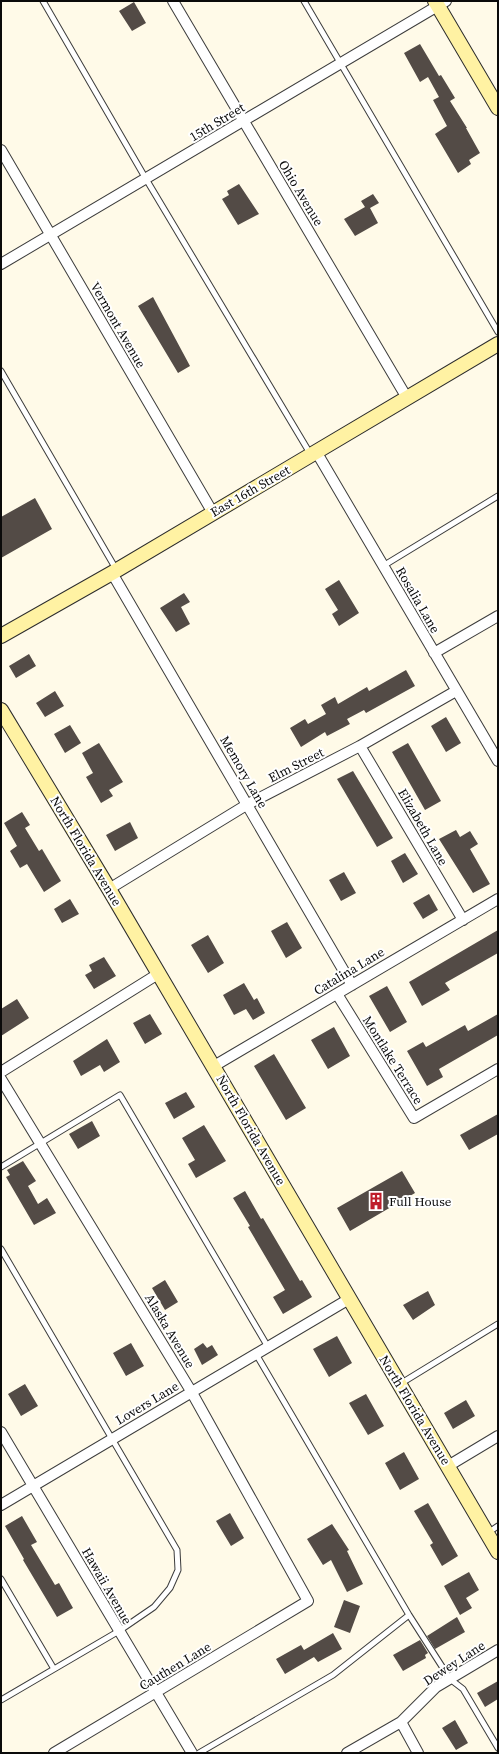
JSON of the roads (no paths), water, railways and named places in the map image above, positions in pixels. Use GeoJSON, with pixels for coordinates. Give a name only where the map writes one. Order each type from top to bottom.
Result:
{"type":"FeatureCollection","features":[{"type":"Feature","properties":{"kind":"main road"},"geometry":{"type":"LineString","coordinates":[[440,2],[498,108]]}},
{"type":"Feature","properties":{"kind":"main road","name":"East 16th Street"},"geometry":{"type":"LineString","coordinates":[[1,636],[114,572],[498,344]]}},
{"type":"Feature","properties":{"kind":"main road","name":"North Florida Avenue"},"geometry":{"type":"LineString","coordinates":[[1,710],[214,1066],[448,1466],[492,1530],[498,1552]]}},
{"type":"Feature","properties":{"kind":"street","name":"Ohio Avenue"},"geometry":{"type":"LineString","coordinates":[[173,1],[407,398]]}},
{"type":"Feature","properties":{"kind":"street","name":"15th Street"},"geometry":{"type":"LineString","coordinates":[[1,264],[341,63],[440,2]]}},
{"type":"Feature","properties":{"kind":"street","name":"Vermont Avenue"},"geometry":{"type":"LineString","coordinates":[[1,150],[212,513]]}},
{"type":"Feature","properties":{"kind":"street","name":"Rosalia Lane"},"geometry":{"type":"LineString","coordinates":[[314,454],[383,566],[498,761]]}},
{"type":"Feature","properties":{"kind":"street","name":"Memory Lane"},"geometry":{"type":"LineString","coordinates":[[114,572],[352,985]]}},
{"type":"Feature","properties":{"kind":"street"},"geometry":{"type":"LineString","coordinates":[[434,653],[498,616]]}},
{"type":"Feature","properties":{"kind":"street","name":"Elm Street"},"geometry":{"type":"LineString","coordinates":[[109,889],[248,804],[360,746],[456,691]]}},
{"type":"Feature","properties":{"kind":"street","name":"Elizabeth Lane"},"geometry":{"type":"LineString","coordinates":[[360,746],[462,920]]}},
{"type":"Feature","properties":{"kind":"street","name":"Catalina Lane"},"geometry":{"type":"LineString","coordinates":[[214,1066],[498,899]]}},
{"type":"Feature","properties":{"kind":"street"},"geometry":{"type":"LineString","coordinates":[[1,1072],[158,974]]}},
{"type":"Feature","properties":{"kind":"street","name":"Montlake Terrace"},"geometry":{"type":"LineString","coordinates":[[336,994],[414,1118],[498,1069]]}},
{"type":"Feature","properties":{"kind":"street","name":"Alaska Avenue"},"geometry":{"type":"LineString","coordinates":[[1,1079],[192,1391],[308,1601]]}},
{"type":"Feature","properties":{"kind":"street","name":"Lovers Lane"},"geometry":{"type":"LineString","coordinates":[[1,1505],[349,1299]]}},
{"type":"Feature","properties":{"kind":"street","name":"Hawaii Avenue"},"geometry":{"type":"LineString","coordinates":[[1,1432],[192,1753]]}},
{"type":"Feature","properties":{"kind":"street"},"geometry":{"type":"LineString","coordinates":[[448,1466],[498,1436]]}},
{"type":"Feature","properties":{"kind":"street","name":"Cauthen Lane"},"geometry":{"type":"LineString","coordinates":[[54,1753],[308,1601]]}},
{"type":"Feature","properties":{"kind":"street","name":"Dewey Lane"},"geometry":{"type":"LineString","coordinates":[[348,1753],[401,1722],[436,1687],[498,1650]]}},
{"type":"Feature","properties":{"kind":"street"},"geometry":{"type":"LineString","coordinates":[[401,1722],[418,1753]]}},
{"type":"Feature","properties":{"kind":"lane"},"geometry":{"type":"LineString","coordinates":[[43,1],[146,179],[314,454]]}},
{"type":"Feature","properties":{"kind":"lane"},"geometry":{"type":"LineString","coordinates":[[304,1],[498,332]]}},
{"type":"Feature","properties":{"kind":"lane"},"geometry":{"type":"LineString","coordinates":[[1,371],[114,572]]}},
{"type":"Feature","properties":{"kind":"lane"},"geometry":{"type":"LineString","coordinates":[[383,566],[498,496]]}},
{"type":"Feature","properties":{"kind":"lane"},"geometry":{"type":"LineString","coordinates":[[1,1167],[120,1095],[268,1347]]}},
{"type":"Feature","properties":{"kind":"lane"},"geometry":{"type":"LineString","coordinates":[[1,1249],[178,1550],[178,1570],[170,1588],[154,1607],[119,1631],[1,1700]]}},
{"type":"Feature","properties":{"kind":"lane"},"geometry":{"type":"LineString","coordinates":[[399,1384],[498,1324]]}},
{"type":"Feature","properties":{"kind":"lane"},"geometry":{"type":"LineString","coordinates":[[256,1354],[410,1615],[450,1679],[463,1689],[498,1748]]}},
{"type":"Feature","properties":{"kind":"lane"},"geometry":{"type":"LineString","coordinates":[[1,1579],[54,1669]]}},
{"type":"Feature","properties":{"kind":"lane"},"geometry":{"type":"LineString","coordinates":[[199,1753],[332,1675],[410,1615]]}},
{"type":"Feature","properties":{"kind":"place","name":"Full House"},"geometry":{"type":"Point","coordinates":[376,1201]}}]}
